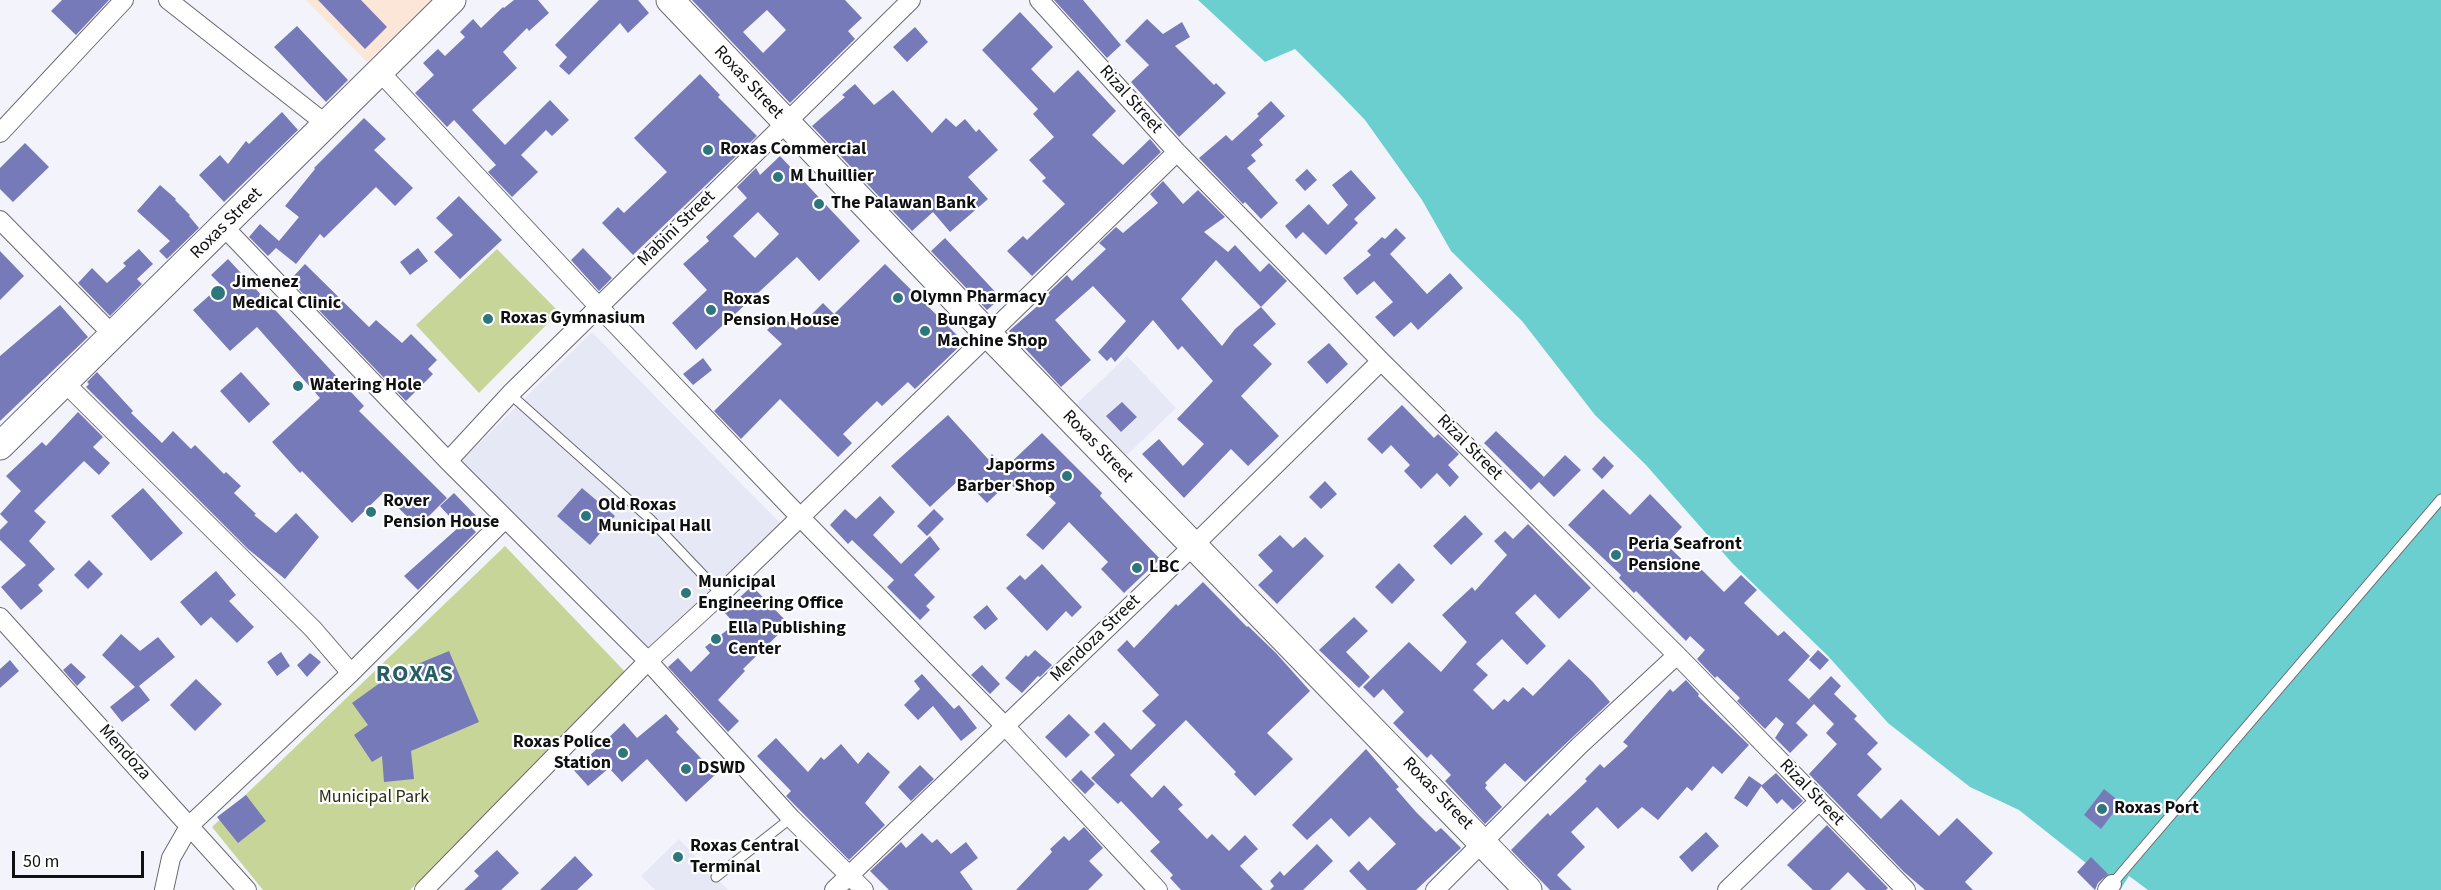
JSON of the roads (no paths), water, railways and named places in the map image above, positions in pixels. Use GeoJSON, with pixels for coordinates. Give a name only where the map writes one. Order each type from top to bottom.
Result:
{"type":"FeatureCollection","features":[{"type":"Feature","properties":{"kind":"main road","name":"Roxas Street"},"geometry":{"type":"LineString","coordinates":[[0,446],[452,0]]}},
{"type":"Feature","properties":{"kind":"main road","name":"Roxas Street"},"geometry":{"type":"LineString","coordinates":[[670,0],[988,335],[1528,890]]}},
{"type":"Feature","properties":{"kind":"street"},"geometry":{"type":"LineString","coordinates":[[0,133],[124,0]]}},
{"type":"Feature","properties":{"kind":"street"},"geometry":{"type":"LineString","coordinates":[[168,0],[326,124]]}},
{"type":"Feature","properties":{"kind":"street","name":"Mabini Street"},"geometry":{"type":"LineString","coordinates":[[448,461],[510,394],[598,306],[911,0]]}},
{"type":"Feature","properties":{"kind":"street","name":"Rizal Street"},"geometry":{"type":"LineString","coordinates":[[1039,0],[1177,152],[1381,361],[1677,655],[1906,890]]}},
{"type":"Feature","properties":{"kind":"street"},"geometry":{"type":"LineString","coordinates":[[379,71],[598,306],[1005,726],[1158,890]]}},
{"type":"Feature","properties":{"kind":"street"},"geometry":{"type":"LineString","coordinates":[[424,890],[648,661],[722,594],[1177,152]]}},
{"type":"Feature","properties":{"kind":"street"},"geometry":{"type":"LineString","coordinates":[[0,220],[113,335]]}},
{"type":"Feature","properties":{"kind":"street"},"geometry":{"type":"LineString","coordinates":[[224,227],[448,461],[648,661],[790,818],[864,890]]}},
{"type":"Feature","properties":{"kind":"street","name":"Mendoza Street"},"geometry":{"type":"LineString","coordinates":[[834,890],[1193,546],[1381,361]]}},
{"type":"Feature","properties":{"kind":"street"},"geometry":{"type":"LineString","coordinates":[[65,383],[313,629],[351,673]]}},
{"type":"Feature","properties":{"kind":"street"},"geometry":{"type":"LineString","coordinates":[[164,890],[171,858],[190,825],[351,673],[505,519]]}},
{"type":"Feature","properties":{"kind":"street","name":"Mendoza"},"geometry":{"type":"LineString","coordinates":[[0,617],[247,890]]}},
{"type":"Feature","properties":{"kind":"street"},"geometry":{"type":"LineString","coordinates":[[1435,890],[1579,746],[1677,655]]}},
{"type":"Feature","properties":{"kind":"street"},"geometry":{"type":"LineString","coordinates":[[1727,890],[1819,801]]}},
{"type":"Feature","properties":{"kind":"lane"},"geometry":{"type":"LineString","coordinates":[[510,394],[650,519],[722,594]]}},
{"type":"Feature","properties":{"kind":"lane"},"geometry":{"type":"LineString","coordinates":[[2110,887],[2441,499]]}},
{"type":"Feature","properties":{"kind":"lane"},"geometry":{"type":"LineString","coordinates":[[716,878],[790,818]]}},
{"type":"Feature","properties":{"kind":"water"},"geometry":{"type":"Polygon","coordinates":[[[1198,0],[2441,0],[2441,890],[2148,890],[2129,876],[2120,890],[2019,810],[1970,787],[1888,723],[1828,656],[1733,564],[1646,465],[1595,415],[1522,321],[1451,251],[1422,200],[1365,120],[1338,92],[1295,49],[1265,62],[1198,0]]]}},
{"type":"Feature","properties":{"kind":"place","name":"Roxas Commercial"},"geometry":{"type":"Point","coordinates":[708,150]}},
{"type":"Feature","properties":{"kind":"place","name":"M Lhuillier"},"geometry":{"type":"Point","coordinates":[778,177]}},
{"type":"Feature","properties":{"kind":"place","name":"The Palawan Bank"},"geometry":{"type":"Point","coordinates":[819,204]}},
{"type":"Feature","properties":{"kind":"place","name":"Jimenez Medical Clinic"},"geometry":{"type":"Point","coordinates":[218,293]}},
{"type":"Feature","properties":{"kind":"place","name":"Olymn Pharmacy"},"geometry":{"type":"Point","coordinates":[898,298]}},
{"type":"Feature","properties":{"kind":"place","name":"Roxas Pension House"},"geometry":{"type":"Point","coordinates":[711,310]}},
{"type":"Feature","properties":{"kind":"place","name":"Roxas Gymnasium"},"geometry":{"type":"Point","coordinates":[488,319]}},
{"type":"Feature","properties":{"kind":"place","name":"Bungay Machine Shop"},"geometry":{"type":"Point","coordinates":[925,331]}},
{"type":"Feature","properties":{"kind":"place","name":"Watering Hole"},"geometry":{"type":"Point","coordinates":[298,386]}},
{"type":"Feature","properties":{"kind":"place","name":"Japorms Barber Shop"},"geometry":{"type":"Point","coordinates":[1067,476]}},
{"type":"Feature","properties":{"kind":"place","name":"Rover Pension House"},"geometry":{"type":"Point","coordinates":[371,512]}},
{"type":"Feature","properties":{"kind":"place","name":"Old Roxas Municipal Hall"},"geometry":{"type":"Point","coordinates":[586,516]}},
{"type":"Feature","properties":{"kind":"place","name":"Peria Seafront Pensione"},"geometry":{"type":"Point","coordinates":[1616,555]}},
{"type":"Feature","properties":{"kind":"place","name":"LBC"},"geometry":{"type":"Point","coordinates":[1137,568]}},
{"type":"Feature","properties":{"kind":"place","name":"Municipal Engineering Office"},"geometry":{"type":"Point","coordinates":[686,593]}},
{"type":"Feature","properties":{"kind":"place","name":"Ella Publishing Center"},"geometry":{"type":"Point","coordinates":[716,639]}},
{"type":"Feature","properties":{"kind":"place","name":"Roxas Police Station"},"geometry":{"type":"Point","coordinates":[623,753]}},
{"type":"Feature","properties":{"kind":"place","name":"DSWD"},"geometry":{"type":"Point","coordinates":[686,769]}},
{"type":"Feature","properties":{"kind":"place","name":"Roxas Port"},"geometry":{"type":"Point","coordinates":[2102,809]}},
{"type":"Feature","properties":{"kind":"place","name":"Roxas Central Terminal"},"geometry":{"type":"Point","coordinates":[678,857]}},
{"type":"Feature","properties":{"kind":"district","name":"ROXAS"},"geometry":{"type":"Point","coordinates":[415,676]}},
{"type":"Feature","properties":{"kind":"park label","name":"Municipal Park"},"geometry":{"type":"Point","coordinates":[374,798]}}]}
